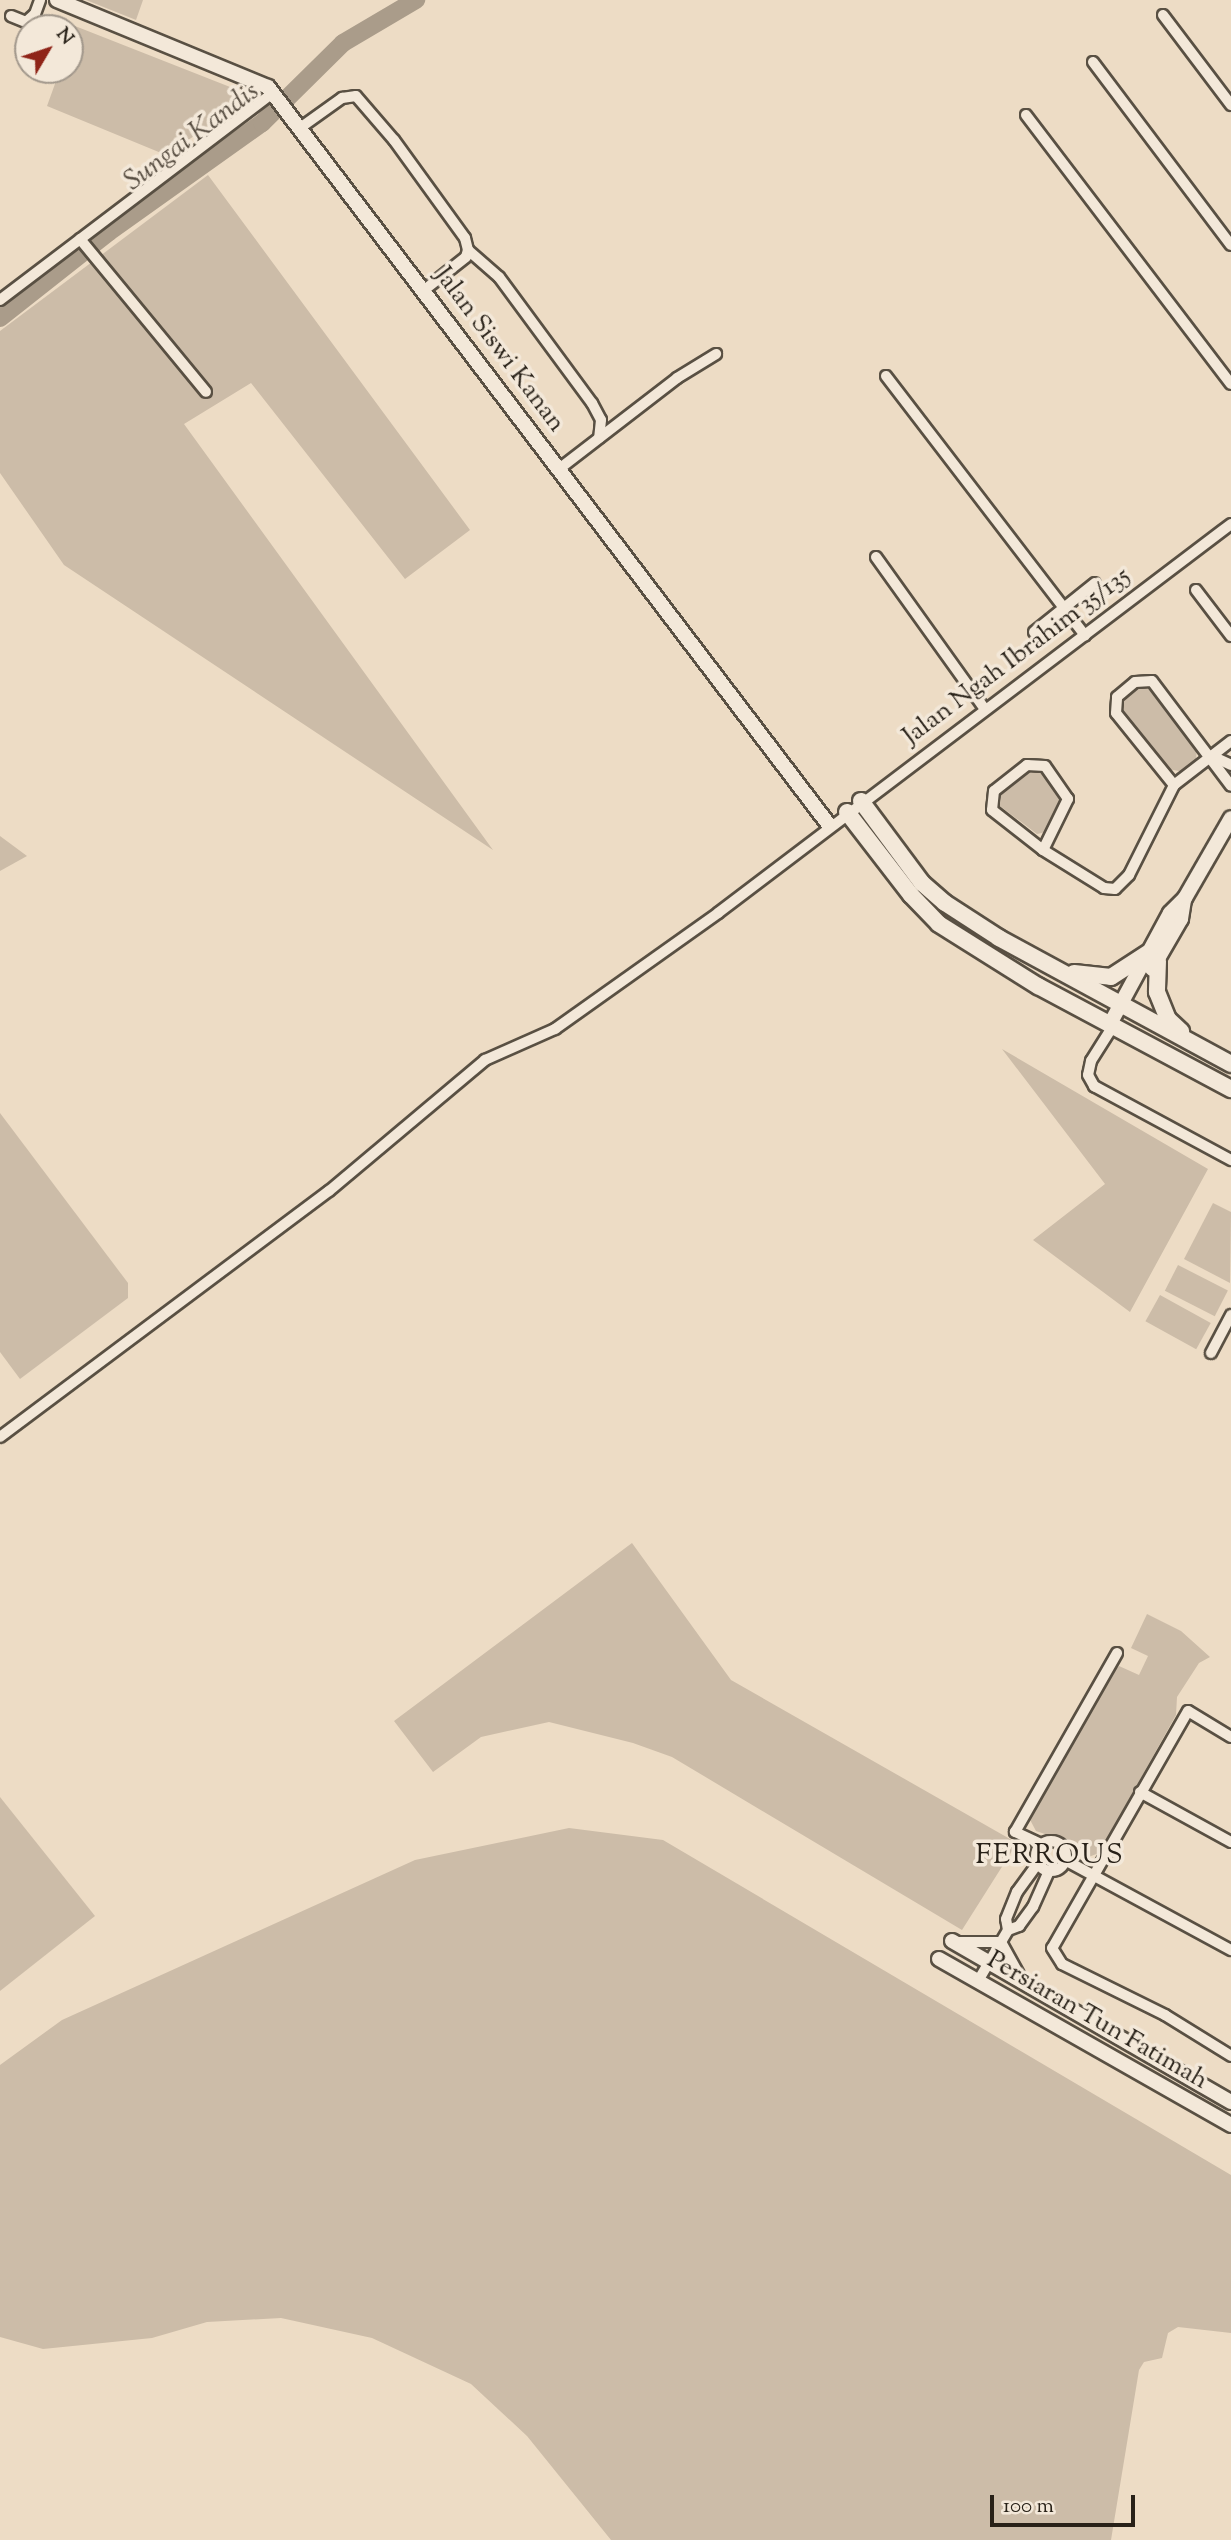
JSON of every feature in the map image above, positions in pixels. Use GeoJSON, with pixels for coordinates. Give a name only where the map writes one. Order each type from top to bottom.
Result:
{"type":"FeatureCollection","features":[{"type":"Feature","properties":{"kind":"main road"},"geometry":{"type":"LineString","coordinates":[[861,802],[937,896],[1051,967],[1231,1064]]}},
{"type":"Feature","properties":{"kind":"main road"},"geometry":{"type":"LineString","coordinates":[[847,812],[911,895],[939,924],[979,952],[1231,1089]]}},
{"type":"Feature","properties":{"kind":"main road"},"geometry":{"type":"LineString","coordinates":[[1051,967],[1091,977],[1111,977],[1153,957],[1157,992],[1168,1019],[1196,1046]]}},
{"type":"Feature","properties":{"kind":"street"},"geometry":{"type":"LineString","coordinates":[[12,16],[26,22],[35,14],[40,0]]}},
{"type":"Feature","properties":{"kind":"street","name":"Jalan Siswi Kanan"},"geometry":{"type":"LineString","coordinates":[[57,0],[262,82],[300,128],[829,825]]}},
{"type":"Feature","properties":{"kind":"street"},"geometry":{"type":"LineString","coordinates":[[1163,15],[1231,105]]}},
{"type":"Feature","properties":{"kind":"street"},"geometry":{"type":"LineString","coordinates":[[1093,62],[1231,245]]}},
{"type":"Feature","properties":{"kind":"street"},"geometry":{"type":"LineString","coordinates":[[0,300],[274,95]]}},
{"type":"Feature","properties":{"kind":"street"},"geometry":{"type":"LineString","coordinates":[[300,128],[350,95],[363,99],[465,238],[468,250],[466,257],[423,291]]}},
{"type":"Feature","properties":{"kind":"street"},"geometry":{"type":"LineString","coordinates":[[1026,115],[1231,384]]}},
{"type":"Feature","properties":{"kind":"street"},"geometry":{"type":"LineString","coordinates":[[82,241],[206,392]]}},
{"type":"Feature","properties":{"kind":"street"},"geometry":{"type":"LineString","coordinates":[[468,250],[499,277],[592,403],[601,420],[599,438]]}},
{"type":"Feature","properties":{"kind":"street"},"geometry":{"type":"LineString","coordinates":[[559,469],[677,378],[716,354]]}},
{"type":"Feature","properties":{"kind":"street"},"geometry":{"type":"LineString","coordinates":[[886,376],[1085,635]]}},
{"type":"Feature","properties":{"kind":"street","name":"Jalan Ngah Ibrahim 35/135"},"geometry":{"type":"LineString","coordinates":[[0,1437],[329,1191],[448,1095],[477,1065],[505,1048],[555,1029],[718,912],[829,825],[1231,524]]}},
{"type":"Feature","properties":{"kind":"street"},"geometry":{"type":"LineString","coordinates":[[876,557],[985,709]]}},
{"type":"Feature","properties":{"kind":"street"},"geometry":{"type":"LineString","coordinates":[[1034,632],[1095,583]]}},
{"type":"Feature","properties":{"kind":"street"},"geometry":{"type":"LineString","coordinates":[[1196,590],[1231,636]]}},
{"type":"Feature","properties":{"kind":"street"},"geometry":{"type":"LineString","coordinates":[[1174,785],[1116,713],[1118,697],[1126,688],[1144,679],[1152,681],[1212,756],[1231,786]]}},
{"type":"Feature","properties":{"kind":"street"},"geometry":{"type":"LineString","coordinates":[[1043,850],[1068,799],[1051,771],[1033,762],[994,791],[990,799],[992,810],[1043,850],[1104,888],[1115,889],[1129,875],[1174,785],[1231,741]]}},
{"type":"Feature","properties":{"kind":"street"},"geometry":{"type":"LineString","coordinates":[[1212,756],[1231,765]]}},
{"type":"Feature","properties":{"kind":"street"},"geometry":{"type":"LineString","coordinates":[[1231,818],[1185,898],[1181,919],[1153,957],[1091,1061],[1088,1075],[1094,1086],[1231,1160]]}},
{"type":"Feature","properties":{"kind":"street"},"geometry":{"type":"LineString","coordinates":[[1211,1353],[1231,1315]]}},
{"type":"Feature","properties":{"kind":"street"},"geometry":{"type":"LineString","coordinates":[[1117,1653],[1015,1832],[1041,1844],[1059,1843],[1065,1860],[1231,1950]]}},
{"type":"Feature","properties":{"kind":"street"},"geometry":{"type":"LineString","coordinates":[[1231,1737],[1188,1711],[1054,1938],[1056,1958],[1165,2015],[1231,2056]]}},
{"type":"Feature","properties":{"kind":"street"},"geometry":{"type":"LineString","coordinates":[[1140,1792],[1231,1842]]}},
{"type":"Feature","properties":{"kind":"street"},"geometry":{"type":"LineString","coordinates":[[1008,1930],[1006,1919],[1013,1901],[1038,1863],[1041,1844]]}},
{"type":"Feature","properties":{"kind":"street"},"geometry":{"type":"LineString","coordinates":[[978,1981],[1008,1930],[1019,1926],[1033,1907],[1049,1871],[1060,1867],[1065,1860]]}},
{"type":"Feature","properties":{"kind":"street"},"geometry":{"type":"LineString","coordinates":[[1038,1863],[1049,1871]]}},
{"type":"Feature","properties":{"kind":"street"},"geometry":{"type":"LineString","coordinates":[[952,1941],[981,1945],[1001,1942]]}},
{"type":"Feature","properties":{"kind":"street","name":"Persiaran Tun Fatimah"},"geometry":{"type":"LineString","coordinates":[[952,1941],[1231,2102]]}},
{"type":"Feature","properties":{"kind":"street"},"geometry":{"type":"LineString","coordinates":[[1001,1942],[1025,1983]]}},
{"type":"Feature","properties":{"kind":"street","name":"Persiaran Tun Fatimah"},"geometry":{"type":"LineString","coordinates":[[939,1959],[1231,2126]]}},
{"type":"Feature","properties":{"kind":"shaded area"},"geometry":{"type":"Polygon","coordinates":[[[86,0],[143,0],[136,20],[86,0]]]}},
{"type":"Feature","properties":{"kind":"shaded area"},"geometry":{"type":"Polygon","coordinates":[[[84,30],[253,96],[166,155],[47,106],[55,84],[84,84],[84,30]]]}},
{"type":"Feature","properties":{"kind":"shaded area"},"geometry":{"type":"Polygon","coordinates":[[[208,175],[470,530],[405,579],[251,383],[184,424],[493,850],[64,565],[0,473],[0,331],[208,175]]]}},
{"type":"Feature","properties":{"kind":"shaded area"},"geometry":{"type":"Polygon","coordinates":[[[1144,684],[1197,744],[1196,762],[1184,772],[1168,769],[1121,711],[1122,697],[1144,684]]]}},
{"type":"Feature","properties":{"kind":"shaded area"},"geometry":{"type":"Polygon","coordinates":[[[1030,770],[1043,770],[1063,797],[1046,832],[1037,834],[996,803],[997,797],[1030,770]]]}},
{"type":"Feature","properties":{"kind":"shaded area"},"geometry":{"type":"Polygon","coordinates":[[[0,836],[27,856],[0,871],[0,836]]]}},
{"type":"Feature","properties":{"kind":"shaded area"},"geometry":{"type":"Polygon","coordinates":[[[1002,1049],[1208,1169],[1130,1312],[1033,1240],[1105,1184],[1002,1049]]]}},
{"type":"Feature","properties":{"kind":"shaded area"},"geometry":{"type":"Polygon","coordinates":[[[0,1113],[128,1283],[128,1298],[20,1379],[0,1352],[0,1113]]]}},
{"type":"Feature","properties":{"kind":"shaded area"},"geometry":{"type":"Polygon","coordinates":[[[1213,1203],[1231,1212],[1230,1283],[1184,1259],[1213,1203]]]}},
{"type":"Feature","properties":{"kind":"shaded area"},"geometry":{"type":"Polygon","coordinates":[[[1178,1265],[1228,1290],[1215,1316],[1165,1291],[1178,1265]]]}},
{"type":"Feature","properties":{"kind":"shaded area"},"geometry":{"type":"Polygon","coordinates":[[[1160,1295],[1211,1323],[1196,1349],[1145,1321],[1160,1295]]]}},
{"type":"Feature","properties":{"kind":"shaded area"},"geometry":{"type":"Polygon","coordinates":[[[632,1543],[731,1680],[1017,1843],[962,1930],[672,1757],[633,1743],[549,1722],[481,1737],[433,1772],[394,1721],[632,1543]]]}},
{"type":"Feature","properties":{"kind":"shaded area"},"geometry":{"type":"Polygon","coordinates":[[[1147,1614],[1181,1631],[1210,1657],[1199,1663],[1177,1697],[1176,1715],[1099,1853],[1086,1858],[1060,1839],[1036,1831],[1028,1816],[1105,1681],[1119,1666],[1139,1675],[1148,1656],[1131,1648],[1147,1614]]]}},
{"type":"Feature","properties":{"kind":"shaded area"},"geometry":{"type":"Polygon","coordinates":[[[0,1797],[95,1916],[0,1991],[0,1797]]]}},
{"type":"Feature","properties":{"kind":"shaded area"},"geometry":{"type":"Polygon","coordinates":[[[569,1828],[663,1840],[1231,2175],[1231,2333],[1178,2327],[1168,2333],[1162,2358],[1144,2362],[1139,2370],[1111,2540],[611,2540],[527,2436],[471,2384],[372,2338],[281,2318],[207,2322],[152,2338],[43,2349],[0,2337],[0,2065],[62,2020],[415,1860],[569,1828]]]}},
{"type":"Feature","properties":{"kind":"waterway","name":"Sungai Kandis"},"geometry":{"type":"LineString","coordinates":[[0,318],[109,232],[262,123],[343,43],[416,0]]}},
{"type":"Feature","properties":{"kind":"district","name":"FERROUS"},"geometry":{"type":"Point","coordinates":[1050,1856]}}]}
